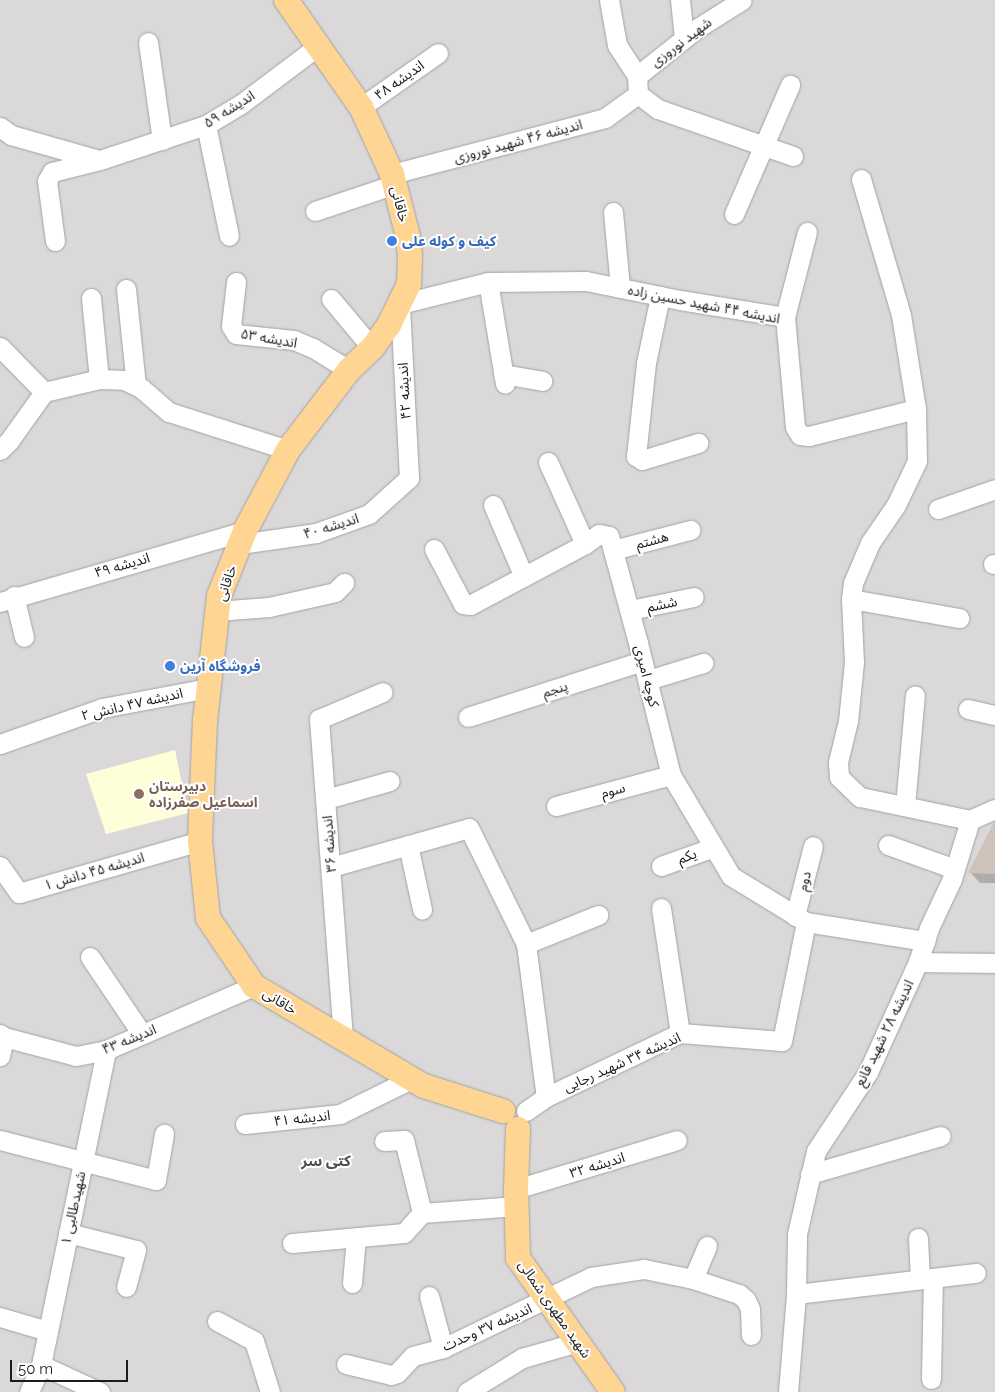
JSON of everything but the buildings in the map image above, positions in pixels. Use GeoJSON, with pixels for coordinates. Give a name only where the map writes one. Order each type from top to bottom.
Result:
{"type":"FeatureCollection","features":[{"type":"Feature","properties":{"kind":"main road","name":"خاقانی"},"geometry":{"type":"LineString","coordinates":[[286,0],[361,107],[394,179],[410,256],[409,284],[400,304],[372,348],[349,370],[288,450],[243,537],[219,596],[209,688],[200,842],[208,918],[254,986],[424,1086],[503,1111]]}},
{"type":"Feature","properties":{"kind":"main road","name":"شهید مطهری شمالی"},"geometry":{"type":"LineString","coordinates":[[522,1120],[516,1197],[518,1258],[613,1392]]}},
{"type":"Feature","properties":{"kind":"street"},"geometry":{"type":"LineString","coordinates":[[609,0],[617,45],[638,85],[658,109],[793,156]]}},
{"type":"Feature","properties":{"kind":"street"},"geometry":{"type":"LineString","coordinates":[[680,0],[684,38]]}},
{"type":"Feature","properties":{"kind":"street","name":"شهید نوروزی"},"geometry":{"type":"LineString","coordinates":[[638,85],[684,38],[742,0]]}},
{"type":"Feature","properties":{"kind":"street"},"geometry":{"type":"LineString","coordinates":[[148,42],[162,140]]}},
{"type":"Feature","properties":{"kind":"street","name":"اندیشه ۵۹"},"geometry":{"type":"LineString","coordinates":[[55,241],[48,176],[52,172],[100,160],[206,125],[241,104],[318,46]]}},
{"type":"Feature","properties":{"kind":"street","name":"اندیشه ۴۸"},"geometry":{"type":"LineString","coordinates":[[361,107],[438,53]]}},
{"type":"Feature","properties":{"kind":"street","name":"اندیشه ۴۶ شهید نوروزی"},"geometry":{"type":"LineString","coordinates":[[315,211],[394,179],[605,118],[638,85]]}},
{"type":"Feature","properties":{"kind":"street"},"geometry":{"type":"LineString","coordinates":[[734,214],[790,85]]}},
{"type":"Feature","properties":{"kind":"street"},"geometry":{"type":"LineString","coordinates":[[206,125],[229,236]]}},
{"type":"Feature","properties":{"kind":"street"},"geometry":{"type":"LineString","coordinates":[[0,127],[11,135],[100,160]]}},
{"type":"Feature","properties":{"kind":"street"},"geometry":{"type":"LineString","coordinates":[[861,179],[900,315],[916,408],[917,461],[896,505],[870,543],[854,583],[851,599],[854,662],[848,721],[838,762],[839,777],[860,797],[970,820],[995,809]]}},
{"type":"Feature","properties":{"kind":"street"},"geometry":{"type":"LineString","coordinates":[[613,212],[620,288]]}},
{"type":"Feature","properties":{"kind":"street"},"geometry":{"type":"LineString","coordinates":[[786,318],[806,232]]}},
{"type":"Feature","properties":{"kind":"street","name":"اندیشه ۴۴ شهید حسین زاده"},"geometry":{"type":"LineString","coordinates":[[400,304],[488,282],[586,281],[786,318],[795,428],[800,435],[809,436],[916,408]]}},
{"type":"Feature","properties":{"kind":"street","name":"اندیشه ۵۳"},"geometry":{"type":"LineString","coordinates":[[236,282],[231,326],[236,334],[294,340],[312,348],[349,370]]}},
{"type":"Feature","properties":{"kind":"street"},"geometry":{"type":"LineString","coordinates":[[488,282],[504,379],[542,381]]}},
{"type":"Feature","properties":{"kind":"street"},"geometry":{"type":"LineString","coordinates":[[126,289],[136,385]]}},
{"type":"Feature","properties":{"kind":"street"},"geometry":{"type":"LineString","coordinates":[[660,296],[646,363],[636,456],[642,460],[698,443]]}},
{"type":"Feature","properties":{"kind":"street"},"geometry":{"type":"LineString","coordinates":[[91,298],[99,379]]}},
{"type":"Feature","properties":{"kind":"street"},"geometry":{"type":"LineString","coordinates":[[332,299],[372,348]]}},
{"type":"Feature","properties":{"kind":"street","name":"اندیشه ۴۲"},"geometry":{"type":"LineString","coordinates":[[400,304],[409,478]]}},
{"type":"Feature","properties":{"kind":"street"},"geometry":{"type":"LineString","coordinates":[[0,347],[7,360],[44,392]]}},
{"type":"Feature","properties":{"kind":"street"},"geometry":{"type":"LineString","coordinates":[[0,450],[9,441],[44,392],[99,379],[124,380],[136,385],[169,412],[288,450]]}},
{"type":"Feature","properties":{"kind":"street"},"geometry":{"type":"LineString","coordinates":[[548,462],[585,544]]}},
{"type":"Feature","properties":{"kind":"street","name":"اندیشه ۴۰"},"geometry":{"type":"LineString","coordinates":[[243,537],[316,533],[369,514],[409,478]]}},
{"type":"Feature","properties":{"kind":"street"},"geometry":{"type":"LineString","coordinates":[[938,509],[995,489]]}},
{"type":"Feature","properties":{"kind":"street"},"geometry":{"type":"LineString","coordinates":[[493,505],[524,577]]}},
{"type":"Feature","properties":{"kind":"street","name":"هشتم"},"geometry":{"type":"LineString","coordinates":[[613,550],[690,530]]}},
{"type":"Feature","properties":{"kind":"street","name":"کوچه امیری"},"geometry":{"type":"LineString","coordinates":[[434,549],[466,606],[585,544],[599,534],[609,536],[630,610],[671,775],[731,876],[800,919]]}},
{"type":"Feature","properties":{"kind":"street","name":"اندیشه ۴۹"},"geometry":{"type":"LineString","coordinates":[[7,599],[243,537]]}},
{"type":"Feature","properties":{"kind":"street"},"geometry":{"type":"LineString","coordinates":[[217,611],[268,608],[336,592],[344,583]]}},
{"type":"Feature","properties":{"kind":"street","name":"ششم"},"geometry":{"type":"LineString","coordinates":[[630,610],[694,597]]}},
{"type":"Feature","properties":{"kind":"street"},"geometry":{"type":"LineString","coordinates":[[7,599],[24,637]]}},
{"type":"Feature","properties":{"kind":"street"},"geometry":{"type":"LineString","coordinates":[[851,599],[959,618]]}},
{"type":"Feature","properties":{"kind":"street","name":"پنجم"},"geometry":{"type":"LineString","coordinates":[[468,717],[642,661]]}},
{"type":"Feature","properties":{"kind":"street"},"geometry":{"type":"LineString","coordinates":[[648,680],[703,663]]}},
{"type":"Feature","properties":{"kind":"street","name":"اندیشه ۴۷ دانش ۲"},"geometry":{"type":"LineString","coordinates":[[0,744],[102,708],[209,688]]}},
{"type":"Feature","properties":{"kind":"street","name":"اندیشه ۳۶"},"geometry":{"type":"LineString","coordinates":[[343,1038],[319,719],[383,692]]}},
{"type":"Feature","properties":{"kind":"street"},"geometry":{"type":"LineString","coordinates":[[905,806],[916,695]]}},
{"type":"Feature","properties":{"kind":"street"},"geometry":{"type":"LineString","coordinates":[[968,709],[995,715]]}},
{"type":"Feature","properties":{"kind":"street","name":"سوم"},"geometry":{"type":"LineString","coordinates":[[556,806],[671,775]]}},
{"type":"Feature","properties":{"kind":"street"},"geometry":{"type":"LineString","coordinates":[[326,799],[390,780]]}},
{"type":"Feature","properties":{"kind":"street","name":"اندیشه ۲۸ شهید قانع"},"geometry":{"type":"LineString","coordinates":[[788,1392],[796,1294],[797,1234],[816,1151],[868,1072],[918,962],[955,869],[970,820]]}},
{"type":"Feature","properties":{"kind":"street"},"geometry":{"type":"LineString","coordinates":[[331,867],[469,828],[526,944],[546,1097]]}},
{"type":"Feature","properties":{"kind":"street","name":"اندیشه ۴۵ دانش ۱"},"geometry":{"type":"LineString","coordinates":[[0,866],[19,893],[200,842]]}},
{"type":"Feature","properties":{"kind":"street"},"geometry":{"type":"LineString","coordinates":[[888,845],[955,869]]}},
{"type":"Feature","properties":{"kind":"street"},"geometry":{"type":"LineString","coordinates":[[408,846],[422,909]]}},
{"type":"Feature","properties":{"kind":"street","name":"دوم"},"geometry":{"type":"LineString","coordinates":[[800,919],[812,846]]}},
{"type":"Feature","properties":{"kind":"street","name":"یکم"},"geometry":{"type":"LineString","coordinates":[[661,866],[714,847]]}},
{"type":"Feature","properties":{"kind":"street"},"geometry":{"type":"LineString","coordinates":[[661,908],[680,1033]]}},
{"type":"Feature","properties":{"kind":"street"},"geometry":{"type":"LineString","coordinates":[[526,944],[598,915]]}},
{"type":"Feature","properties":{"kind":"street"},"geometry":{"type":"LineString","coordinates":[[800,919],[925,941]]}},
{"type":"Feature","properties":{"kind":"street","name":"اندیشه ۳۴ شهید رجایی"},"geometry":{"type":"LineString","coordinates":[[522,1120],[546,1097],[680,1033],[782,1041],[800,919]]}},
{"type":"Feature","properties":{"kind":"street"},"geometry":{"type":"LineString","coordinates":[[90,957],[142,1034]]}},
{"type":"Feature","properties":{"kind":"street"},"geometry":{"type":"LineString","coordinates":[[918,962],[995,963]]}},
{"type":"Feature","properties":{"kind":"street","name":"اندیشه ۴۳"},"geometry":{"type":"LineString","coordinates":[[2,1035],[76,1056],[106,1050],[254,986]]}},
{"type":"Feature","properties":{"kind":"street"},"geometry":{"type":"LineString","coordinates":[[0,1056],[2,1035]]}},
{"type":"Feature","properties":{"kind":"street","name":"شهیدطالبی ۱"},"geometry":{"type":"LineString","coordinates":[[29,1392],[41,1365],[106,1050]]}},
{"type":"Feature","properties":{"kind":"street","name":"اندیشه ۴۱"},"geometry":{"type":"LineString","coordinates":[[245,1124],[340,1114],[411,1079]]}},
{"type":"Feature","properties":{"kind":"street"},"geometry":{"type":"LineString","coordinates":[[503,1111],[502,1118],[505,1125],[511,1128],[522,1120]]}},
{"type":"Feature","properties":{"kind":"street"},"geometry":{"type":"LineString","coordinates":[[0,1140],[156,1180],[164,1134]]}},
{"type":"Feature","properties":{"kind":"street"},"geometry":{"type":"LineString","coordinates":[[810,1174],[941,1136]]}},
{"type":"Feature","properties":{"kind":"street"},"geometry":{"type":"LineString","coordinates":[[292,1243],[404,1233],[422,1213],[404,1140],[384,1141]]}},
{"type":"Feature","properties":{"kind":"street","name":"اندیشه ۳۲"},"geometry":{"type":"LineString","coordinates":[[422,1213],[516,1197],[677,1140]]}},
{"type":"Feature","properties":{"kind":"street"},"geometry":{"type":"LineString","coordinates":[[68,1232],[136,1250],[126,1287]]}},
{"type":"Feature","properties":{"kind":"street"},"geometry":{"type":"LineString","coordinates":[[352,1283],[356,1237]]}},
{"type":"Feature","properties":{"kind":"street"},"geometry":{"type":"LineString","coordinates":[[918,1238],[927,1279],[931,1379]]}},
{"type":"Feature","properties":{"kind":"street"},"geometry":{"type":"LineString","coordinates":[[693,1279],[707,1246]]}},
{"type":"Feature","properties":{"kind":"street","name":"اندیشه ۳۷ وحدت"},"geometry":{"type":"LineString","coordinates":[[346,1364],[391,1375],[402,1370],[413,1356],[443,1348],[548,1300],[591,1277],[644,1269],[693,1279],[739,1294],[746,1300],[750,1309],[751,1335]]}},
{"type":"Feature","properties":{"kind":"street"},"geometry":{"type":"LineString","coordinates":[[796,1294],[976,1273]]}},
{"type":"Feature","properties":{"kind":"street"},"geometry":{"type":"LineString","coordinates":[[429,1296],[443,1348]]}},
{"type":"Feature","properties":{"kind":"street"},"geometry":{"type":"LineString","coordinates":[[0,1317],[48,1330]]}},
{"type":"Feature","properties":{"kind":"street"},"geometry":{"type":"LineString","coordinates":[[217,1321],[254,1341],[270,1392]]}},
{"type":"Feature","properties":{"kind":"street"},"geometry":{"type":"LineString","coordinates":[[467,1392],[522,1358],[578,1342]]}},
{"type":"Feature","properties":{"kind":"street"},"geometry":{"type":"LineString","coordinates":[[41,1365],[100,1392]]}},
{"type":"Feature","properties":{"kind":"shaded area"},"geometry":{"type":"Polygon","coordinates":[[[0,0],[995,0],[995,1392],[0,1392],[0,0]]]}},
{"type":"Feature","properties":{"kind":"shaded area","name":"دبیرستان اسماعیل صفرزاده"},"geometry":{"type":"Polygon","coordinates":[[[175,750],[188,813],[106,834],[86,774],[175,750]]]}},
{"type":"Feature","properties":{"kind":"place","name":"کیف و کوله علی"},"geometry":{"type":"Point","coordinates":[392,241]}},
{"type":"Feature","properties":{"kind":"place","name":"فروشگاه آرین"},"geometry":{"type":"Point","coordinates":[170,666]}},
{"type":"Feature","properties":{"kind":"place","name":"دبیرستان اسماعیل صفرزاده"},"geometry":{"type":"Point","coordinates":[139,794]}},
{"type":"Feature","properties":{"kind":"district","name":"کتی سر"},"geometry":{"type":"Point","coordinates":[326,1162]}}]}
